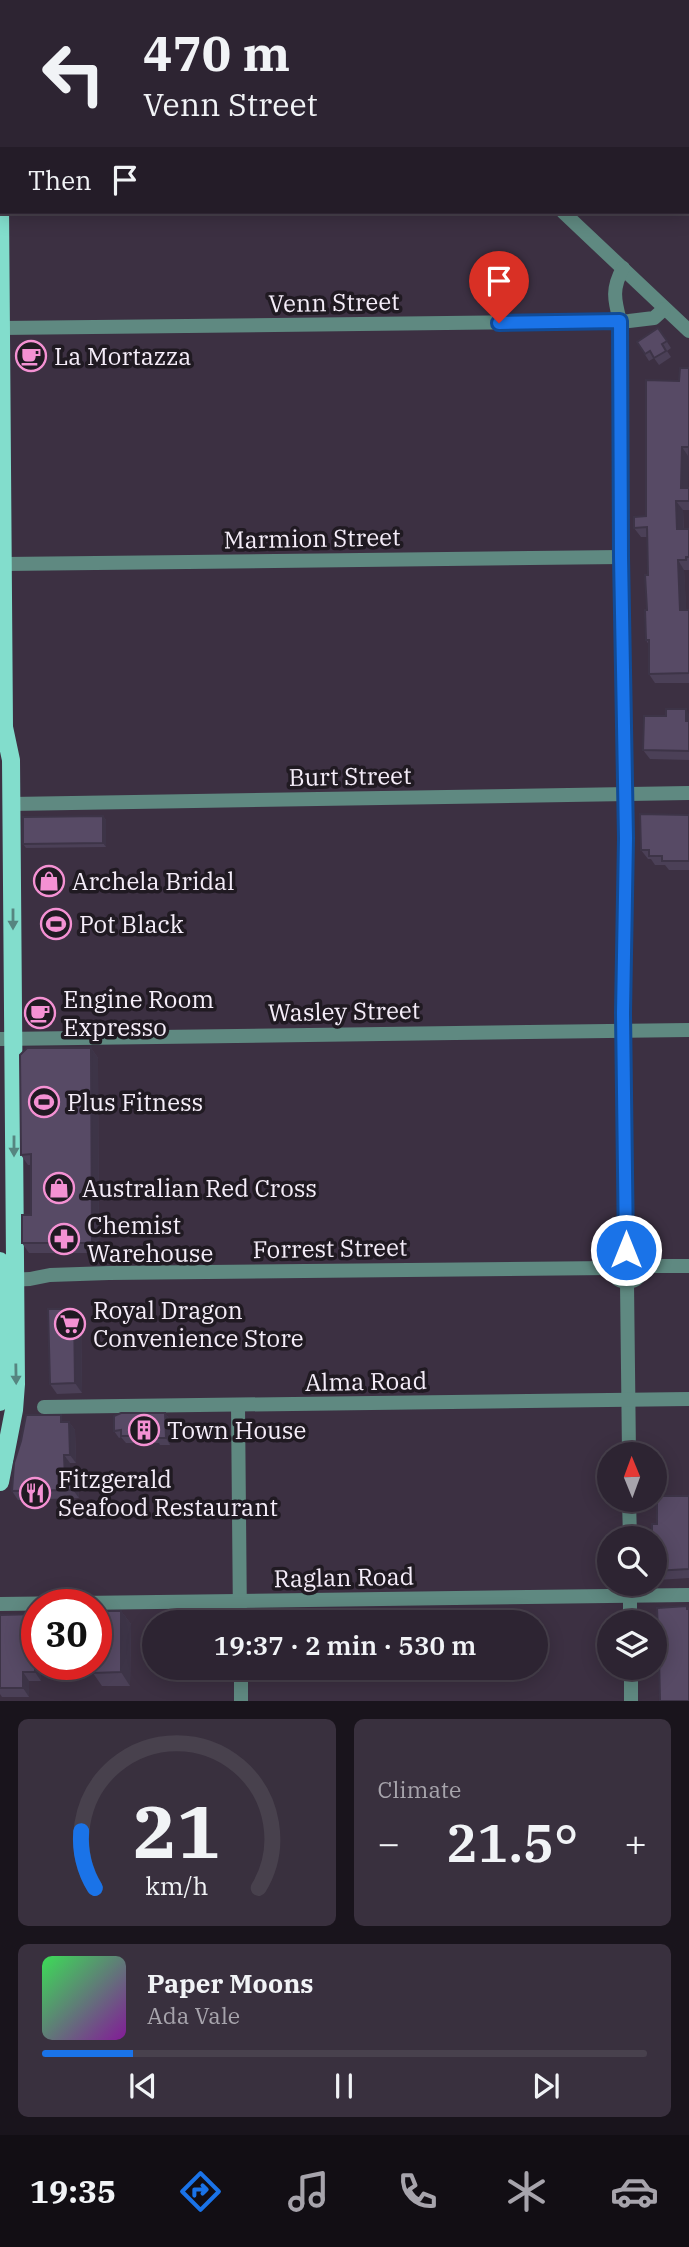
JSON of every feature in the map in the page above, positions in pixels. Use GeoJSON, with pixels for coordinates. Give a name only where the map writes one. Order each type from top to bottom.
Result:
{"type":"FeatureCollection","features":[{"type":"Feature","properties":{"kind":"main road"},"geometry":{"type":"LineString","coordinates":[[0,205],[4,564],[2,735],[11,760],[6,1271],[1,1384],[4,1408],[0,1482]]}},
{"type":"Feature","properties":{"kind":"main road"},"geometry":{"type":"LineString","coordinates":[[4,1408],[16,1384],[6,1271]]}},
{"type":"Feature","properties":{"kind":"street"},"geometry":{"type":"LineString","coordinates":[[565,214],[689,331]]}},
{"type":"Feature","properties":{"kind":"street"},"geometry":{"type":"LineString","coordinates":[[623,268],[615,282],[615,303],[620,321],[626,912],[623,1031],[626,1250]]}},
{"type":"Feature","properties":{"kind":"street","name":"Venn Street"},"geometry":{"type":"LineString","coordinates":[[1,328],[620,321],[654,318],[664,309]]}},
{"type":"Feature","properties":{"kind":"street","name":"Marmion Street"},"geometry":{"type":"LineString","coordinates":[[4,564],[621,557]]}},
{"type":"Feature","properties":{"kind":"street","name":"Burt Street"},"geometry":{"type":"LineString","coordinates":[[11,804],[689,793]]}},
{"type":"Feature","properties":{"kind":"street","name":"Wasley Street"},"geometry":{"type":"LineString","coordinates":[[7,1039],[689,1030]]}},
{"type":"Feature","properties":{"kind":"street"},"geometry":{"type":"LineString","coordinates":[[626,1250],[638,1254],[643,1266],[641,1275],[626,1283],[613,1275],[610,1268],[617,1253],[626,1250]]}},
{"type":"Feature","properties":{"kind":"street"},"geometry":{"type":"LineString","coordinates":[[643,1266],[689,1266]]}},
{"type":"Feature","properties":{"kind":"street","name":"Forrest Street"},"geometry":{"type":"LineString","coordinates":[[6,1271],[30,1269],[50,1275],[610,1268]]}},
{"type":"Feature","properties":{"kind":"street"},"geometry":{"type":"LineString","coordinates":[[626,1283],[629,1442]]}},
{"type":"Feature","properties":{"kind":"street","name":"Alma Road"},"geometry":{"type":"LineString","coordinates":[[44,1407],[689,1399]]}},
{"type":"Feature","properties":{"kind":"street"},"geometry":{"type":"LineString","coordinates":[[238,1405],[240,1610]]}},
{"type":"Feature","properties":{"kind":"street","name":"Raglan Road"},"geometry":{"type":"LineString","coordinates":[[0,1604],[240,1601],[597,1590]]}},
{"type":"Feature","properties":{"kind":"street","name":"Raglan Road"},"geometry":{"type":"LineString","coordinates":[[667,1593],[689,1595]]}},
{"type":"Feature","properties":{"kind":"street"},"geometry":{"type":"LineString","coordinates":[[241,1680],[241,1701]]}},
{"type":"Feature","properties":{"kind":"street"},"geometry":{"type":"LineString","coordinates":[[631,1680],[631,1701]]}},
{"type":"Feature","properties":{"kind":"building"},"geometry":{"type":"Polygon","coordinates":[[[658,328],[667,341],[662,344],[666,351],[654,358],[650,351],[645,354],[637,342],[658,328]]]}},
{"type":"Feature","properties":{"kind":"building"},"geometry":{"type":"Polygon","coordinates":[[[680,368],[689,368],[689,447],[682,447],[681,488],[689,488],[689,501],[676,501],[677,529],[689,529],[689,557],[686,557],[686,560],[678,560],[680,610],[689,610],[689,673],[649,674],[649,640],[646,640],[645,610],[645,575],[648,575],[647,527],[634,528],[634,517],[646,516],[646,380],[679,381],[680,368]]]}},
{"type":"Feature","properties":{"kind":"building"},"geometry":{"type":"Polygon","coordinates":[[[666,709],[686,709],[686,721],[689,721],[689,751],[643,750],[644,716],[666,716],[666,709]]]}},
{"type":"Feature","properties":{"kind":"building"},"geometry":{"type":"Polygon","coordinates":[[[640,814],[689,815],[689,861],[662,861],[662,856],[649,856],[649,850],[641,850],[640,814]]]}},
{"type":"Feature","properties":{"kind":"building"},"geometry":{"type":"Polygon","coordinates":[[[103,816],[103,843],[23,844],[23,817],[103,816]]]}},
{"type":"Feature","properties":{"kind":"building"},"geometry":{"type":"Polygon","coordinates":[[[27,1048],[91,1048],[92,1243],[22,1243],[22,1215],[31,1215],[31,1154],[21,1155],[20,1055],[27,1048]]]}},
{"type":"Feature","properties":{"kind":"building"},"geometry":{"type":"Polygon","coordinates":[[[48,1309],[74,1309],[75,1383],[50,1384],[48,1309]]]}},
{"type":"Feature","properties":{"kind":"building","name":"Town House"},"geometry":{"type":"Polygon","coordinates":[[[121,1413],[165,1413],[166,1438],[121,1436],[121,1430],[114,1431],[114,1416],[121,1413]]]}},
{"type":"Feature","properties":{"kind":"building"},"geometry":{"type":"Polygon","coordinates":[[[26,1415],[61,1415],[61,1422],[69,1422],[70,1455],[64,1455],[65,1479],[73,1479],[73,1490],[12,1491],[14,1463],[26,1415]]]}},
{"type":"Feature","properties":{"kind":"building"},"geometry":{"type":"Polygon","coordinates":[[[667,1496],[689,1496],[689,1569],[667,1570],[667,1526],[652,1526],[657,1524],[657,1512],[667,1512],[667,1496]]]}},
{"type":"Feature","properties":{"kind":"building"},"geometry":{"type":"Polygon","coordinates":[[[687,1606],[689,1609],[689,1701],[660,1701],[660,1680],[667,1680],[667,1610],[657,1608],[687,1606]]]}},
{"type":"Feature","properties":{"kind":"building"},"geometry":{"type":"Polygon","coordinates":[[[112,1611],[121,1611],[121,1672],[112,1672],[112,1611]]]}},
{"type":"Feature","properties":{"kind":"building"},"geometry":{"type":"Polygon","coordinates":[[[21,1614],[23,1688],[0,1688],[0,1615],[21,1614]]]}},
{"type":"Feature","properties":{"kind":"place","name":"La Mortazza"},"geometry":{"type":"Point","coordinates":[31,356]}},
{"type":"Feature","properties":{"kind":"place","name":"Archela Bridal"},"geometry":{"type":"Point","coordinates":[49,881]}},
{"type":"Feature","properties":{"kind":"place","name":"Pot Black"},"geometry":{"type":"Point","coordinates":[56,924]}},
{"type":"Feature","properties":{"kind":"place","name":"Engine Room Expresso"},"geometry":{"type":"Point","coordinates":[40,1013]}},
{"type":"Feature","properties":{"kind":"place","name":"Plus Fitness"},"geometry":{"type":"Point","coordinates":[44,1102]}},
{"type":"Feature","properties":{"kind":"place","name":"Australian Red Cross"},"geometry":{"type":"Point","coordinates":[59,1188]}},
{"type":"Feature","properties":{"kind":"place","name":"Chemist Warehouse"},"geometry":{"type":"Point","coordinates":[64,1239]}},
{"type":"Feature","properties":{"kind":"place","name":"Royal Dragon Convenience Store"},"geometry":{"type":"Point","coordinates":[70,1324]}},
{"type":"Feature","properties":{"kind":"place","name":"Town House"},"geometry":{"type":"Point","coordinates":[144,1430]}},
{"type":"Feature","properties":{"kind":"place","name":"Fitzgerald Seafood Restaurant"},"geometry":{"type":"Point","coordinates":[35,1493]}},
{"type":"Feature","properties":{"kind":"route"},"geometry":{"type":"LineString","coordinates":[[499,323],[620,321],[626,838],[623,1013],[626,1250]]}}]}
